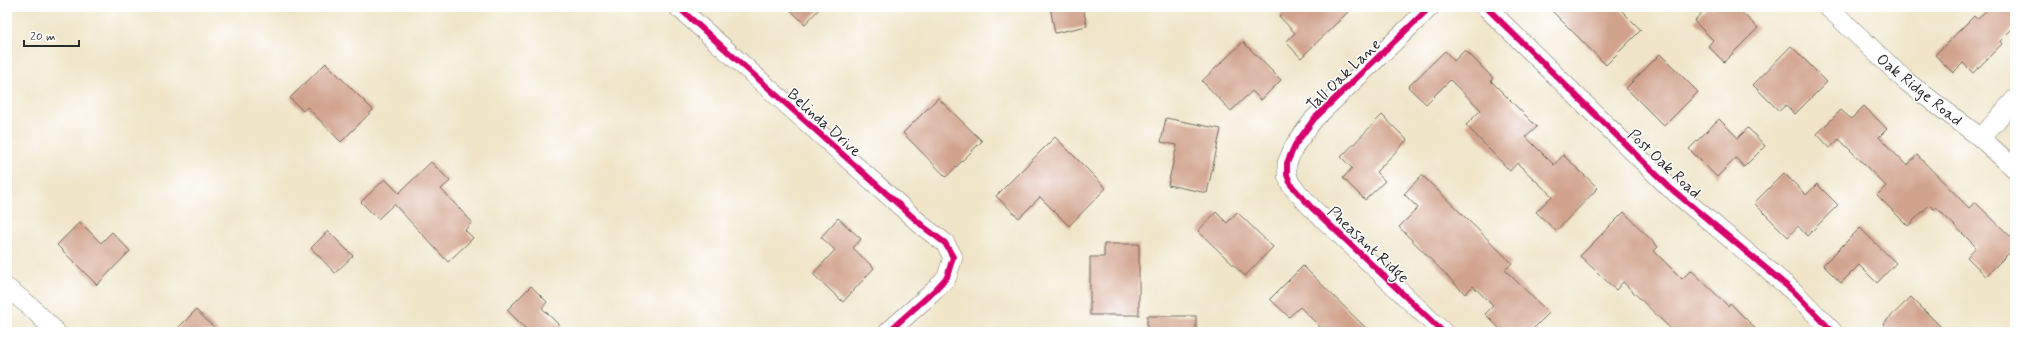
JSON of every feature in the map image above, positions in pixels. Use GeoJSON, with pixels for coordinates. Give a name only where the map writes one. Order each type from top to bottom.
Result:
{"type":"FeatureCollection","features":[{"type":"Feature","properties":{"kind":"street","name":"Belinda Drive"},"geometry":{"type":"LineString","coordinates":[[678,7],[925,228],[945,243],[953,257],[946,277],[934,291],[888,332]]}},
{"type":"Feature","properties":{"kind":"street","name":"Tall Oak Lane"},"geometry":{"type":"LineString","coordinates":[[1287,169],[1287,163],[1295,145],[1314,119],[1430,7]]}},
{"type":"Feature","properties":{"kind":"street","name":"Post Oak Road"},"geometry":{"type":"LineString","coordinates":[[1486,7],[1669,187],[1793,291],[1833,332]]}},
{"type":"Feature","properties":{"kind":"street","name":"Oak Ridge Road"},"geometry":{"type":"LineString","coordinates":[[1828,7],[1907,82],[1980,138],[2015,169]]}},
{"type":"Feature","properties":{"kind":"street"},"geometry":{"type":"LineString","coordinates":[[1980,138],[2015,99]]}},
{"type":"Feature","properties":{"kind":"street","name":"Pheasant Ridge"},"geometry":{"type":"LineString","coordinates":[[1287,169],[1287,175],[1291,185],[1311,207],[1443,332]]}},
{"type":"Feature","properties":{"kind":"street"},"geometry":{"type":"LineString","coordinates":[[7,288],[30,307],[56,332]]}},
{"type":"Feature","properties":{"kind":"building"},"geometry":{"type":"Polygon","coordinates":[[[787,7],[821,7],[805,24],[787,7]]]}},
{"type":"Feature","properties":{"kind":"building"},"geometry":{"type":"Polygon","coordinates":[[[1050,7],[1083,7],[1087,26],[1055,33],[1050,7]]]}},
{"type":"Feature","properties":{"kind":"building"},"geometry":{"type":"Polygon","coordinates":[[[1288,7],[1353,7],[1301,58],[1286,42],[1295,33],[1279,16],[1288,7]]]}},
{"type":"Feature","properties":{"kind":"building"},"geometry":{"type":"Polygon","coordinates":[[[1548,7],[1618,7],[1641,30],[1606,65],[1548,7]]]}},
{"type":"Feature","properties":{"kind":"building"},"geometry":{"type":"Polygon","coordinates":[[[1707,7],[1736,7],[1758,28],[1724,62],[1708,46],[1713,40],[1694,21],[1707,7]]]}},
{"type":"Feature","properties":{"kind":"building"},"geometry":{"type":"Polygon","coordinates":[[[1990,7],[2015,7],[2015,26],[2000,41],[2002,44],[1973,73],[1963,63],[1953,73],[1935,55],[1974,16],[1977,19],[1990,7]]]}},
{"type":"Feature","properties":{"kind":"building"},"geometry":{"type":"Polygon","coordinates":[[[1243,42],[1281,80],[1261,100],[1252,91],[1231,111],[1202,81],[1243,42]]]}},
{"type":"Feature","properties":{"kind":"building"},"geometry":{"type":"Polygon","coordinates":[[[1791,46],[1827,82],[1795,114],[1786,105],[1779,111],[1753,85],[1791,46]]]}},
{"type":"Feature","properties":{"kind":"building"},"geometry":{"type":"Polygon","coordinates":[[[1465,50],[1493,78],[1491,81],[1537,127],[1526,137],[1554,165],[1563,155],[1598,188],[1556,231],[1536,212],[1552,196],[1517,163],[1510,171],[1466,125],[1481,110],[1450,80],[1426,104],[1408,87],[1445,51],[1454,61],[1465,50]]]}},
{"type":"Feature","properties":{"kind":"building"},"geometry":{"type":"Polygon","coordinates":[[[1660,54],[1698,92],[1664,126],[1626,88],[1660,54]]]}},
{"type":"Feature","properties":{"kind":"building"},"geometry":{"type":"Polygon","coordinates":[[[326,63],[373,110],[341,142],[307,107],[303,111],[290,98],[326,63]]]}},
{"type":"Feature","properties":{"kind":"building"},"geometry":{"type":"Polygon","coordinates":[[[938,98],[982,141],[946,177],[903,133],[938,98]]]}},
{"type":"Feature","properties":{"kind":"building"},"geometry":{"type":"Polygon","coordinates":[[[1864,106],[1887,129],[1879,137],[1907,166],[1917,155],[1969,208],[1975,202],[2015,241],[2015,247],[1986,276],[1967,257],[1976,247],[1936,207],[1934,209],[1929,205],[1908,226],[1877,195],[1886,186],[1839,139],[1830,148],[1817,134],[1841,110],[1851,119],[1864,106]]]}},
{"type":"Feature","properties":{"kind":"building"},"geometry":{"type":"Polygon","coordinates":[[[1382,115],[1407,140],[1376,172],[1385,181],[1365,200],[1343,178],[1352,168],[1341,157],[1382,115]]]}},
{"type":"Feature","properties":{"kind":"building"},"geometry":{"type":"Polygon","coordinates":[[[1166,118],[1221,129],[1207,193],[1168,185],[1177,145],[1161,142],[1166,118]]]}},
{"type":"Feature","properties":{"kind":"building"},"geometry":{"type":"Polygon","coordinates":[[[1719,119],[1738,138],[1748,128],[1765,146],[1744,167],[1736,158],[1717,177],[1689,149],[1719,119]]]}},
{"type":"Feature","properties":{"kind":"building"},"geometry":{"type":"Polygon","coordinates":[[[1055,137],[1106,188],[1069,226],[1040,197],[1019,218],[996,196],[1055,137]]]}},
{"type":"Feature","properties":{"kind":"building"},"geometry":{"type":"Polygon","coordinates":[[[431,162],[450,181],[441,189],[472,222],[465,230],[473,238],[448,262],[394,204],[378,219],[361,202],[385,179],[399,193],[431,162]]]}},
{"type":"Feature","properties":{"kind":"building"},"geometry":{"type":"Polygon","coordinates":[[[1784,173],[1806,195],[1817,184],[1838,205],[1807,236],[1798,226],[1788,237],[1754,203],[1784,173]]]}},
{"type":"Feature","properties":{"kind":"building"},"geometry":{"type":"Polygon","coordinates":[[[1422,175],[1512,263],[1505,270],[1549,313],[1530,332],[1503,332],[1485,314],[1493,306],[1473,286],[1465,294],[1399,227],[1418,208],[1404,194],[1422,175]]]}},
{"type":"Feature","properties":{"kind":"building"},"geometry":{"type":"Polygon","coordinates":[[[1216,212],[1227,223],[1237,212],[1273,247],[1245,276],[1198,231],[1216,212]]]}},
{"type":"Feature","properties":{"kind":"building"},"geometry":{"type":"Polygon","coordinates":[[[1624,212],[1658,247],[1654,251],[1682,279],[1691,270],[1728,306],[1730,303],[1759,332],[1674,332],[1623,282],[1616,290],[1580,256],[1624,212]]]}},
{"type":"Feature","properties":{"kind":"building"},"geometry":{"type":"Polygon","coordinates":[[[838,218],[861,239],[853,248],[874,268],[843,302],[813,274],[835,250],[821,237],[838,218]]]}},
{"type":"Feature","properties":{"kind":"building"},"geometry":{"type":"Polygon","coordinates":[[[80,222],[101,243],[112,232],[130,251],[97,285],[57,245],[80,222]]]}},
{"type":"Feature","properties":{"kind":"building"},"geometry":{"type":"Polygon","coordinates":[[[1860,228],[1896,263],[1877,283],[1859,265],[1841,283],[1823,265],[1860,228]]]}},
{"type":"Feature","properties":{"kind":"building"},"geometry":{"type":"Polygon","coordinates":[[[328,231],[353,256],[335,273],[311,248],[328,231]]]}},
{"type":"Feature","properties":{"kind":"building"},"geometry":{"type":"Polygon","coordinates":[[[1104,244],[1139,244],[1139,315],[1090,315],[1090,257],[1104,257],[1104,244]]]}},
{"type":"Feature","properties":{"kind":"building"},"geometry":{"type":"Polygon","coordinates":[[[1303,266],[1370,332],[1325,332],[1300,307],[1289,317],[1270,299],[1303,266]]]}},
{"type":"Feature","properties":{"kind":"building"},"geometry":{"type":"Polygon","coordinates":[[[531,286],[547,302],[542,308],[566,332],[529,332],[507,310],[531,286]]]}},
{"type":"Feature","properties":{"kind":"building"},"geometry":{"type":"Polygon","coordinates":[[[1911,297],[1946,332],[1891,332],[1883,324],[1911,297]]]}},
{"type":"Feature","properties":{"kind":"building"},"geometry":{"type":"Polygon","coordinates":[[[196,310],[219,332],[174,332],[196,310]]]}},
{"type":"Feature","properties":{"kind":"building"},"geometry":{"type":"Polygon","coordinates":[[[1147,316],[1196,316],[1196,332],[1147,332],[1147,316]]]}},
{"type":"Feature","properties":{"kind":"cycle path"},"geometry":{"type":"LineString","coordinates":[[678,7],[925,228],[945,243],[953,257],[947,277],[934,291],[888,332]]}},
{"type":"Feature","properties":{"kind":"cycle path"},"geometry":{"type":"LineString","coordinates":[[1430,7],[1314,119],[1295,145],[1287,163],[1287,175],[1291,185],[1311,207],[1443,332]]}},
{"type":"Feature","properties":{"kind":"cycle path"},"geometry":{"type":"LineString","coordinates":[[1486,7],[1669,187],[1793,291],[1833,332]]}}]}
